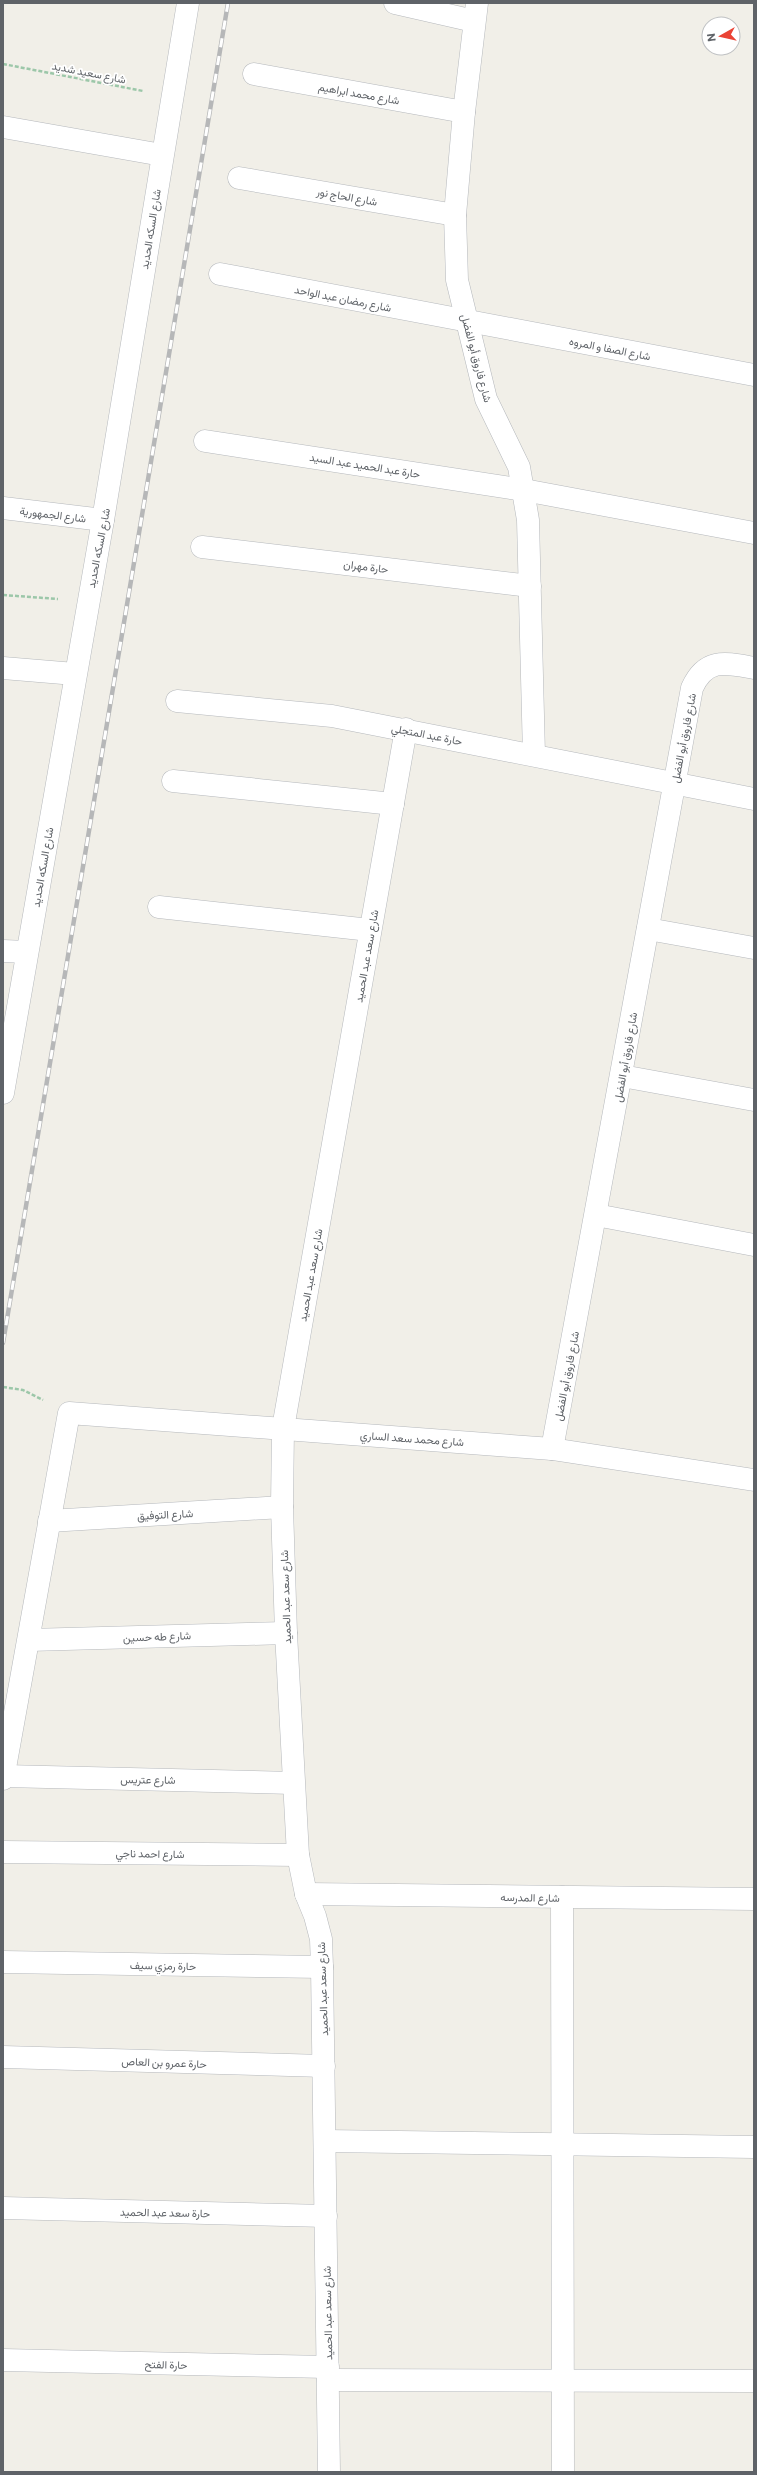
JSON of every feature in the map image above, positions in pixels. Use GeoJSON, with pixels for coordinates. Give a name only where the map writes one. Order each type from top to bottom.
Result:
{"type":"FeatureCollection","features":[{"type":"Feature","properties":{"kind":"street","name":"شارع السكه الحديد"},"geometry":{"type":"LineString","coordinates":[[3,1093],[6,1052],[27,952],[103,520],[171,96],[188,3]]}},
{"type":"Feature","properties":{"kind":"street"},"geometry":{"type":"LineString","coordinates":[[395,3],[476,12]]}},
{"type":"Feature","properties":{"kind":"street","name":"شارع فاروق أبو الفضل"},"geometry":{"type":"LineString","coordinates":[[476,12],[464,112],[455,215],[457,280],[486,399],[519,467],[524,490],[528,520],[534,755]]}},
{"type":"Feature","properties":{"kind":"street","name":"شارع محمد ابراهيم"},"geometry":{"type":"LineString","coordinates":[[254,74],[464,112]]}},
{"type":"Feature","properties":{"kind":"street"},"geometry":{"type":"LineString","coordinates":[[3,127],[162,154]]}},
{"type":"Feature","properties":{"kind":"street","name":"شارع الحاج نور"},"geometry":{"type":"LineString","coordinates":[[239,178],[455,215]]}},
{"type":"Feature","properties":{"kind":"street","name":"شارع رمضان عبد الواحد"},"geometry":{"type":"LineString","coordinates":[[220,274],[467,321]]}},
{"type":"Feature","properties":{"kind":"street","name":"شارع الصفا و المروه"},"geometry":{"type":"LineString","coordinates":[[467,321],[754,375]]}},
{"type":"Feature","properties":{"kind":"street","name":"حارة عبد الحميد عبد السيد"},"geometry":{"type":"LineString","coordinates":[[205,441],[524,490]]}},
{"type":"Feature","properties":{"kind":"street"},"geometry":{"type":"LineString","coordinates":[[524,490],[754,533]]}},
{"type":"Feature","properties":{"kind":"street","name":"شارع الجمهورية"},"geometry":{"type":"LineString","coordinates":[[3,508],[103,520]]}},
{"type":"Feature","properties":{"kind":"street","name":"حارة مهران"},"geometry":{"type":"LineString","coordinates":[[202,546],[530,586]]}},
{"type":"Feature","properties":{"kind":"street","name":"شارع فاروق أبو الفضل"},"geometry":{"type":"LineString","coordinates":[[552,1449],[622,1076],[692,688],[697,678],[705,669],[715,664],[727,663],[754,668]]}},
{"type":"Feature","properties":{"kind":"street"},"geometry":{"type":"LineString","coordinates":[[3,668],[75,674]]}},
{"type":"Feature","properties":{"kind":"street","name":"حارة عبد المتجلي"},"geometry":{"type":"LineString","coordinates":[[177,701],[332,716],[406,729],[754,799]]}},
{"type":"Feature","properties":{"kind":"street","name":"شارع سعد عبد الحميد"},"geometry":{"type":"LineString","coordinates":[[329,2472],[321,1939],[315,1916],[306,1894],[298,1855],[286,1633],[282,1507],[283,1428],[406,729]]}},
{"type":"Feature","properties":{"kind":"street"},"geometry":{"type":"LineString","coordinates":[[173,781],[393,804]]}},
{"type":"Feature","properties":{"kind":"street"},"geometry":{"type":"LineString","coordinates":[[159,908],[370,930]]}},
{"type":"Feature","properties":{"kind":"street"},"geometry":{"type":"LineString","coordinates":[[648,929],[754,948]]}},
{"type":"Feature","properties":{"kind":"street"},"geometry":{"type":"LineString","coordinates":[[3,951],[27,952]]}},
{"type":"Feature","properties":{"kind":"street"},"geometry":{"type":"LineString","coordinates":[[622,1076],[754,1100]]}},
{"type":"Feature","properties":{"kind":"street"},"geometry":{"type":"LineString","coordinates":[[596,1215],[754,1244]]}},
{"type":"Feature","properties":{"kind":"street","name":"شارع محمد سعد الساري"},"geometry":{"type":"LineString","coordinates":[[49,1521],[69,1413],[552,1449],[754,1480]]}},
{"type":"Feature","properties":{"kind":"street","name":"شارع التوفيق"},"geometry":{"type":"LineString","coordinates":[[49,1521],[282,1507]]}},
{"type":"Feature","properties":{"kind":"street"},"geometry":{"type":"LineString","coordinates":[[3,1778],[29,1640],[49,1521]]}},
{"type":"Feature","properties":{"kind":"street","name":"شارع طه حسين"},"geometry":{"type":"LineString","coordinates":[[29,1640],[286,1633]]}},
{"type":"Feature","properties":{"kind":"street","name":"شارع عتريس"},"geometry":{"type":"LineString","coordinates":[[3,1778],[293,1783]]}},
{"type":"Feature","properties":{"kind":"street","name":"شارع احمد ناجي"},"geometry":{"type":"LineString","coordinates":[[3,1852],[298,1855]]}},
{"type":"Feature","properties":{"kind":"street","name":"شارع المدرسه"},"geometry":{"type":"LineString","coordinates":[[306,1894],[754,1899]]}},
{"type":"Feature","properties":{"kind":"street"},"geometry":{"type":"LineString","coordinates":[[562,1897],[563,2472]]}},
{"type":"Feature","properties":{"kind":"street","name":"حارة رمزي سيف"},"geometry":{"type":"LineString","coordinates":[[3,1962],[322,1967]]}},
{"type":"Feature","properties":{"kind":"street","name":"حارة عمرو بن العاص"},"geometry":{"type":"LineString","coordinates":[[3,2057],[324,2066]]}},
{"type":"Feature","properties":{"kind":"street"},"geometry":{"type":"LineString","coordinates":[[325,2141],[754,2147]]}},
{"type":"Feature","properties":{"kind":"street","name":"حارة سعد عبد الحميد"},"geometry":{"type":"LineString","coordinates":[[3,2208],[326,2216]]}},
{"type":"Feature","properties":{"kind":"street","name":"حارة الفتح"},"geometry":{"type":"LineString","coordinates":[[3,2360],[328,2373],[563,2380],[754,2381]]}},
{"type":"Feature","properties":{"kind":"path","name":"شارع سعيد شديد"},"geometry":{"type":"LineString","coordinates":[[3,64],[171,96]]}},
{"type":"Feature","properties":{"kind":"path"},"geometry":{"type":"LineString","coordinates":[[3,595],[88,601]]}},
{"type":"Feature","properties":{"kind":"path"},"geometry":{"type":"LineString","coordinates":[[3,1387],[23,1390]]}},
{"type":"Feature","properties":{"kind":"railway"},"geometry":{"type":"LineString","coordinates":[[3,1343],[228,3]]}}]}
